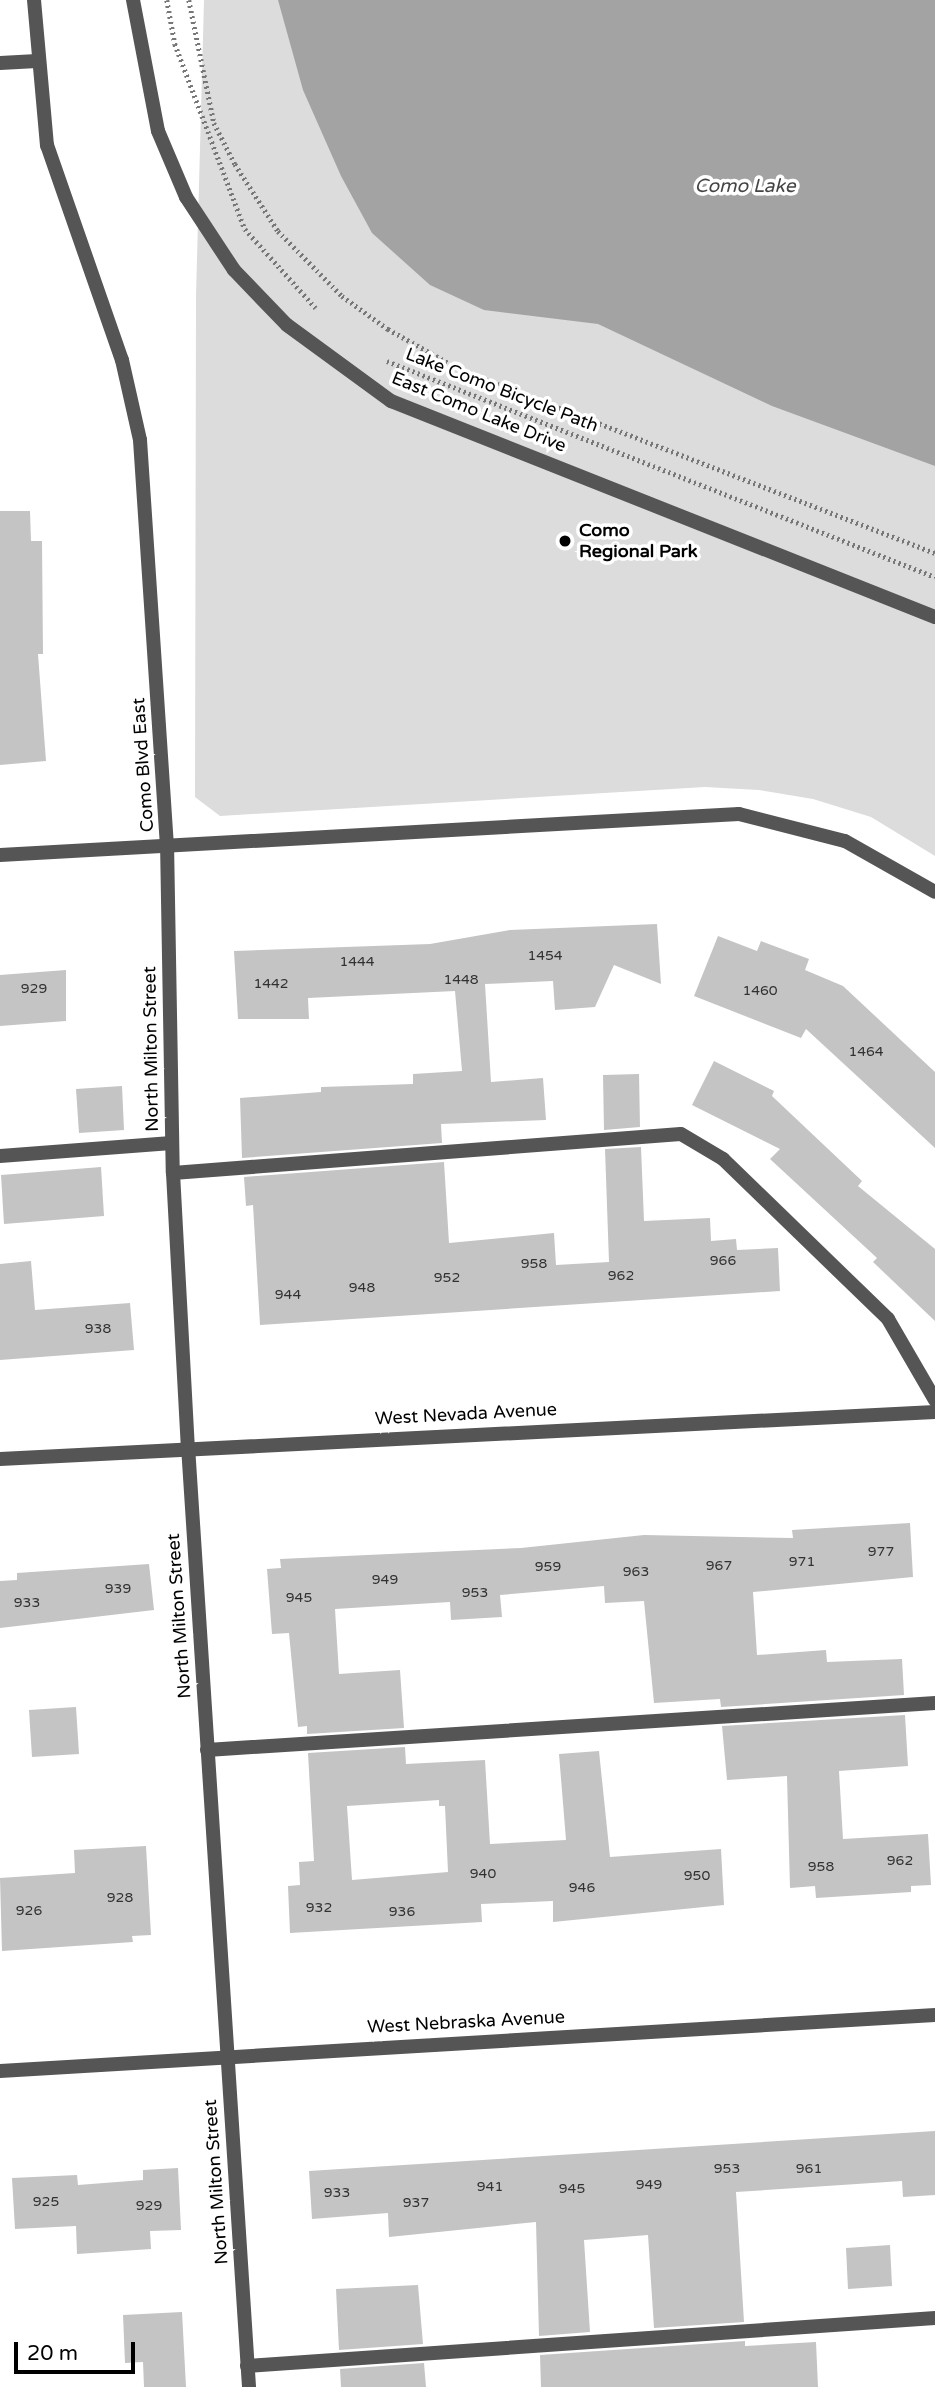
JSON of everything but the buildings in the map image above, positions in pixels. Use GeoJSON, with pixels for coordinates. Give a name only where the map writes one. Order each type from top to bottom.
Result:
{"type":"FeatureCollection","features":[{"type":"Feature","properties":{"kind":"street","name":"Como Blvd East"},"geometry":{"type":"LineString","coordinates":[[34,0],[37,61],[47,145],[122,360],[140,440],[167,842],[739,814],[845,841],[935,892]]}},
{"type":"Feature","properties":{"kind":"street","name":"East Como Lake Drive"},"geometry":{"type":"LineString","coordinates":[[133,0],[158,131],[186,197],[234,270],[287,325],[391,401],[935,617]]}},
{"type":"Feature","properties":{"kind":"street"},"geometry":{"type":"LineString","coordinates":[[0,63],[37,61]]}},
{"type":"Feature","properties":{"kind":"street"},"geometry":{"type":"LineString","coordinates":[[0,856],[167,842]]}},
{"type":"Feature","properties":{"kind":"street","name":"North Milton Street"},"geometry":{"type":"LineString","coordinates":[[167,842],[173,1173],[207,1750],[249,2387]]}},
{"type":"Feature","properties":{"kind":"street"},"geometry":{"type":"LineString","coordinates":[[173,1173],[681,1134],[723,1159],[888,1319],[935,1400]]}},
{"type":"Feature","properties":{"kind":"street"},"geometry":{"type":"LineString","coordinates":[[0,1156],[172,1143]]}},
{"type":"Feature","properties":{"kind":"street","name":"West Nevada Avenue"},"geometry":{"type":"LineString","coordinates":[[0,1459],[188,1446],[935,1412]]}},
{"type":"Feature","properties":{"kind":"street"},"geometry":{"type":"LineString","coordinates":[[207,1750],[935,1703]]}},
{"type":"Feature","properties":{"kind":"street","name":"West Nebraska Avenue"},"geometry":{"type":"LineString","coordinates":[[0,2071],[227,2055],[935,2015]]}},
{"type":"Feature","properties":{"kind":"street"},"geometry":{"type":"LineString","coordinates":[[247,2366],[935,2318]]}},
{"type":"Feature","properties":{"kind":"path"},"geometry":{"type":"LineString","coordinates":[[167,0],[175,44],[245,229],[320,312]]}},
{"type":"Feature","properties":{"kind":"path"},"geometry":{"type":"LineString","coordinates":[[189,0],[214,123],[235,164],[278,230],[342,296],[388,329],[461,370],[935,553]]}},
{"type":"Feature","properties":{"kind":"path","name":"Lake Como Bicycle Path"},"geometry":{"type":"LineString","coordinates":[[378,356],[935,577]]}},
{"type":"Feature","properties":{"kind":"shaded area","name":"Como Regional Park"},"geometry":{"type":"Polygon","coordinates":[[[204,0],[935,0],[935,856],[871,817],[813,799],[759,790],[705,787],[220,816],[195,797],[196,296],[204,0]]]}},
{"type":"Feature","properties":{"kind":"water","name":"Como Lake"},"geometry":{"type":"Polygon","coordinates":[[[278,0],[935,0],[935,466],[772,406],[598,324],[484,310],[430,285],[372,233],[341,176],[303,90],[278,0]]]}},
{"type":"Feature","properties":{"kind":"place","name":"Como Regional Park"},"geometry":{"type":"Point","coordinates":[565,541]}}]}
